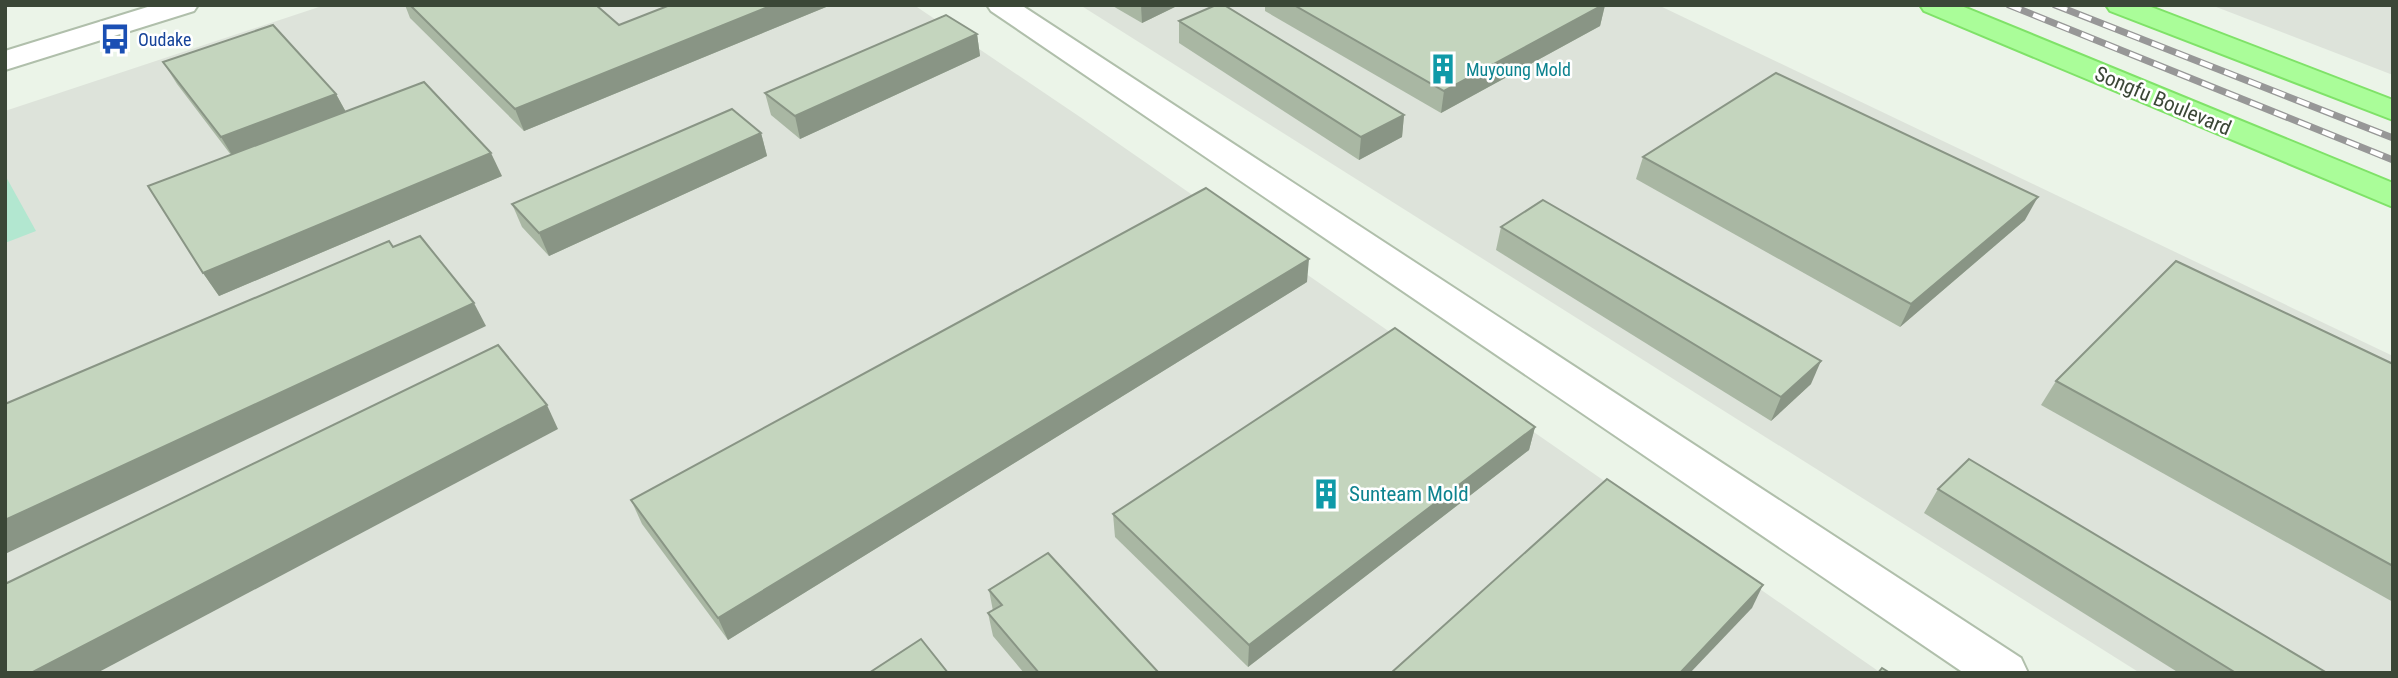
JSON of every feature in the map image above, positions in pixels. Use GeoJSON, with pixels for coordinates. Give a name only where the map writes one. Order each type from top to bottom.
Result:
{"type":"FeatureCollection","features":[{"type":"Feature","properties":{"kind":"main road","name":"Songfu Boulevard"},"geometry":{"type":"LineString","coordinates":[[1934,5],[2393,196]]}},
{"type":"Feature","properties":{"kind":"main road"},"geometry":{"type":"LineString","coordinates":[[2120,5],[2393,111]]}},
{"type":"Feature","properties":{"kind":"street"},"geometry":{"type":"LineString","coordinates":[[5,45],[133,5]]}},
{"type":"Feature","properties":{"kind":"street"},"geometry":{"type":"LineString","coordinates":[[5,61],[184,5]]}},
{"type":"Feature","properties":{"kind":"street"},"geometry":{"type":"LineString","coordinates":[[1001,5],[2004,673]]}},
{"type":"Feature","properties":{"kind":"shaded area"},"geometry":{"type":"Polygon","coordinates":[[[325,5],[914,5],[1083,119],[1881,673],[5,673],[5,111],[325,5]]]}},
{"type":"Feature","properties":{"kind":"shaded area"},"geometry":{"type":"Polygon","coordinates":[[[1080,5],[1658,5],[2393,356],[2393,673],[2140,673],[1080,5]]]}},
{"type":"Feature","properties":{"kind":"shaded area"},"geometry":{"type":"Polygon","coordinates":[[[2211,5],[2393,5],[2393,75],[2211,5]]]}},
{"type":"Feature","properties":{"kind":"green space"},"geometry":{"type":"Polygon","coordinates":[[[5,175],[36,231],[5,243],[5,175]]]}},
{"type":"Feature","properties":{"kind":"building"},"geometry":{"type":"Polygon","coordinates":[[[410,5],[596,5],[619,25],[670,5],[773,5],[515,109],[410,5]]]}},
{"type":"Feature","properties":{"kind":"building"},"geometry":{"type":"Polygon","coordinates":[[[1216,5],[1224,5],[1404,115],[1361,137],[1179,21],[1216,5]]]}},
{"type":"Feature","properties":{"kind":"building","name":"Muyoung Mold"},"geometry":{"type":"Polygon","coordinates":[[[1294,5],[1603,5],[1444,91],[1294,5]]]}},
{"type":"Feature","properties":{"kind":"building"},"geometry":{"type":"Polygon","coordinates":[[[946,15],[977,34],[795,116],[765,93],[946,15]]]}},
{"type":"Feature","properties":{"kind":"building"},"geometry":{"type":"Polygon","coordinates":[[[273,25],[336,94],[221,137],[163,62],[273,25]]]}},
{"type":"Feature","properties":{"kind":"building"},"geometry":{"type":"Polygon","coordinates":[[[1776,73],[2038,197],[1911,304],[1643,157],[1776,73]]]}},
{"type":"Feature","properties":{"kind":"building"},"geometry":{"type":"Polygon","coordinates":[[[424,82],[491,153],[203,273],[148,186],[424,82]]]}},
{"type":"Feature","properties":{"kind":"building"},"geometry":{"type":"Polygon","coordinates":[[[732,109],[761,133],[539,233],[512,204],[732,109]]]}},
{"type":"Feature","properties":{"kind":"building"},"geometry":{"type":"Polygon","coordinates":[[[1206,188],[1309,259],[718,618],[631,500],[1206,188]]]}},
{"type":"Feature","properties":{"kind":"building"},"geometry":{"type":"Polygon","coordinates":[[[1543,200],[1821,361],[1781,397],[1501,227],[1543,200]]]}},
{"type":"Feature","properties":{"kind":"building"},"geometry":{"type":"Polygon","coordinates":[[[420,236],[474,303],[5,520],[5,404],[389,241],[393,247],[420,236]]]}},
{"type":"Feature","properties":{"kind":"building"},"geometry":{"type":"Polygon","coordinates":[[[2176,261],[2393,364],[2393,566],[2056,381],[2176,261]]]}},
{"type":"Feature","properties":{"kind":"building","name":"Sunteam Mold"},"geometry":{"type":"Polygon","coordinates":[[[1395,328],[1535,427],[1249,645],[1113,514],[1395,328]]]}},
{"type":"Feature","properties":{"kind":"building"},"geometry":{"type":"Polygon","coordinates":[[[498,345],[547,405],[31,673],[5,673],[5,584],[498,345]]]}},
{"type":"Feature","properties":{"kind":"building"},"geometry":{"type":"Polygon","coordinates":[[[1969,459],[2327,673],[2236,673],[1938,489],[1969,459]]]}},
{"type":"Feature","properties":{"kind":"building"},"geometry":{"type":"Polygon","coordinates":[[[1607,479],[1763,585],[1680,673],[1391,673],[1607,479]]]}},
{"type":"Feature","properties":{"kind":"building"},"geometry":{"type":"Polygon","coordinates":[[[1048,553],[1159,673],[1039,673],[988,613],[1002,605],[989,590],[1048,553]]]}},
{"type":"Feature","properties":{"kind":"building"},"geometry":{"type":"Polygon","coordinates":[[[921,639],[948,673],[869,673],[921,639]]]}},
{"type":"Feature","properties":{"kind":"railway"},"geometry":{"type":"LineString","coordinates":[[2009,5],[2393,160]]}},
{"type":"Feature","properties":{"kind":"railway"},"geometry":{"type":"LineString","coordinates":[[2055,5],[2393,138]]}},
{"type":"Feature","properties":{"kind":"place","name":"Oudake"},"geometry":{"type":"Point","coordinates":[115,39]}},
{"type":"Feature","properties":{"kind":"place","name":"Muyoung Mold"},"geometry":{"type":"Point","coordinates":[1443,69]}},
{"type":"Feature","properties":{"kind":"place","name":"Sunteam Mold"},"geometry":{"type":"Point","coordinates":[1326,494]}}]}
